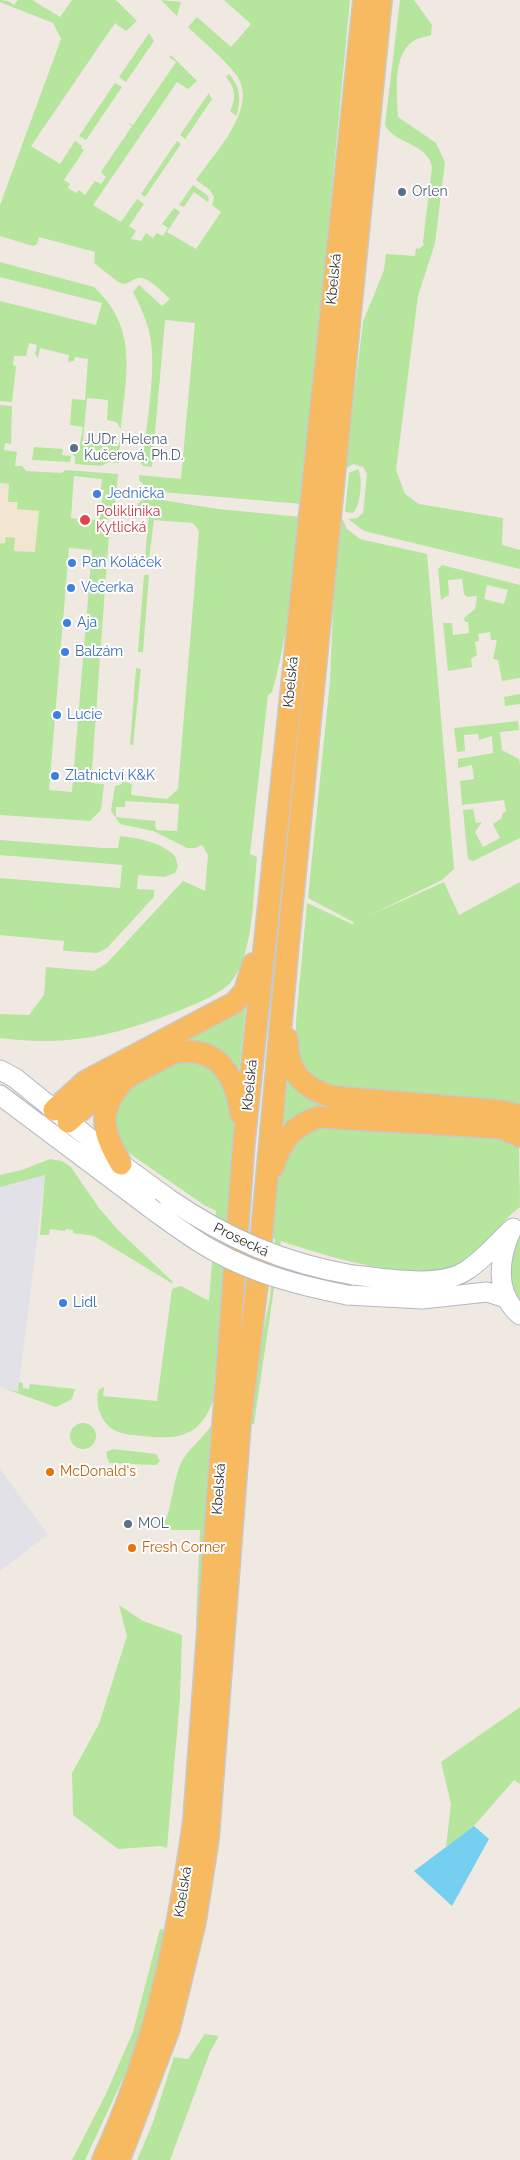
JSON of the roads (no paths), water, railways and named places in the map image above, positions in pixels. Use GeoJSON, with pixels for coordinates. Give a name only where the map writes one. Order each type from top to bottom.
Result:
{"type":"FeatureCollection","features":[{"type":"Feature","properties":{"kind":"highway","name":"Kbelská"},"geometry":{"type":"LineString","coordinates":[[112,2156],[157,2018],[180,1918],[194,1820],[244,1141],[364,0]]}},
{"type":"Feature","properties":{"kind":"highway","name":"Kbelská"},"geometry":{"type":"LineString","coordinates":[[112,2156],[169,2029],[186,1962],[204,1870],[240,1423],[257,1285],[288,945],[381,0]]}},
{"type":"Feature","properties":{"kind":"highway"},"geometry":{"type":"LineString","coordinates":[[54,1123],[86,1081],[234,1003],[245,991],[254,962],[276,834]]}},
{"type":"Feature","properties":{"kind":"highway"},"geometry":{"type":"LineString","coordinates":[[288,945],[288,1058],[295,1072],[307,1085],[320,1093],[334,1097],[501,1111],[520,1116]]}},
{"type":"Feature","properties":{"kind":"highway"},"geometry":{"type":"LineString","coordinates":[[54,1123],[87,1104],[128,1075],[175,1052],[195,1052],[223,1066],[236,1086],[244,1141]]}},
{"type":"Feature","properties":{"kind":"highway"},"geometry":{"type":"LineString","coordinates":[[121,1164],[107,1138],[104,1122],[106,1107],[113,1094],[128,1075]]}},
{"type":"Feature","properties":{"kind":"highway"},"geometry":{"type":"LineString","coordinates":[[264,1198],[282,1142],[300,1125],[319,1117],[502,1128],[520,1136]]}},
{"type":"Feature","properties":{"kind":"main road","name":"Prosecká"},"geometry":{"type":"LineString","coordinates":[[0,1070],[15,1078],[54,1123],[149,1208],[196,1240],[246,1266],[307,1287],[348,1295],[422,1299],[487,1292],[506,1298]]}},
{"type":"Feature","properties":{"kind":"main road","name":"Prosecká"},"geometry":{"type":"LineString","coordinates":[[0,1095],[54,1123],[121,1164],[194,1216],[258,1249],[312,1268],[353,1275],[420,1280],[455,1277],[468,1270],[516,1224]]}},
{"type":"Feature","properties":{"kind":"main road"},"geometry":{"type":"LineString","coordinates":[[516,1224],[504,1247],[501,1273],[506,1298],[520,1315]]}},
{"type":"Feature","properties":{"kind":"water"},"geometry":{"type":"Polygon","coordinates":[[[474,1826],[489,1839],[452,1906],[414,1871],[474,1826]]]}},
{"type":"Feature","properties":{"kind":"place","name":"Orlen"},"geometry":{"type":"Point","coordinates":[402,192]}},
{"type":"Feature","properties":{"kind":"place","name":"JUDr. Helena Kučerová, Ph.D."},"geometry":{"type":"Point","coordinates":[74,448]}},
{"type":"Feature","properties":{"kind":"place","name":"Jednička"},"geometry":{"type":"Point","coordinates":[97,494]}},
{"type":"Feature","properties":{"kind":"place","name":"Poliklinika Kytlická"},"geometry":{"type":"Point","coordinates":[85,520]}},
{"type":"Feature","properties":{"kind":"place","name":"Pan Koláček"},"geometry":{"type":"Point","coordinates":[72,563]}},
{"type":"Feature","properties":{"kind":"place","name":"Večerka"},"geometry":{"type":"Point","coordinates":[71,588]}},
{"type":"Feature","properties":{"kind":"place","name":"Aja"},"geometry":{"type":"Point","coordinates":[67,623]}},
{"type":"Feature","properties":{"kind":"place","name":"Balzám"},"geometry":{"type":"Point","coordinates":[65,652]}},
{"type":"Feature","properties":{"kind":"place","name":"Lucie"},"geometry":{"type":"Point","coordinates":[57,715]}},
{"type":"Feature","properties":{"kind":"place","name":"Zlatnictví K&K"},"geometry":{"type":"Point","coordinates":[55,776]}},
{"type":"Feature","properties":{"kind":"place","name":"Lidl"},"geometry":{"type":"Point","coordinates":[63,1303]}},
{"type":"Feature","properties":{"kind":"place","name":"McDonald's"},"geometry":{"type":"Point","coordinates":[50,1472]}},
{"type":"Feature","properties":{"kind":"place","name":"MOL"},"geometry":{"type":"Point","coordinates":[128,1524]}},
{"type":"Feature","properties":{"kind":"place","name":"Fresh Corner"},"geometry":{"type":"Point","coordinates":[132,1548]}}]}
